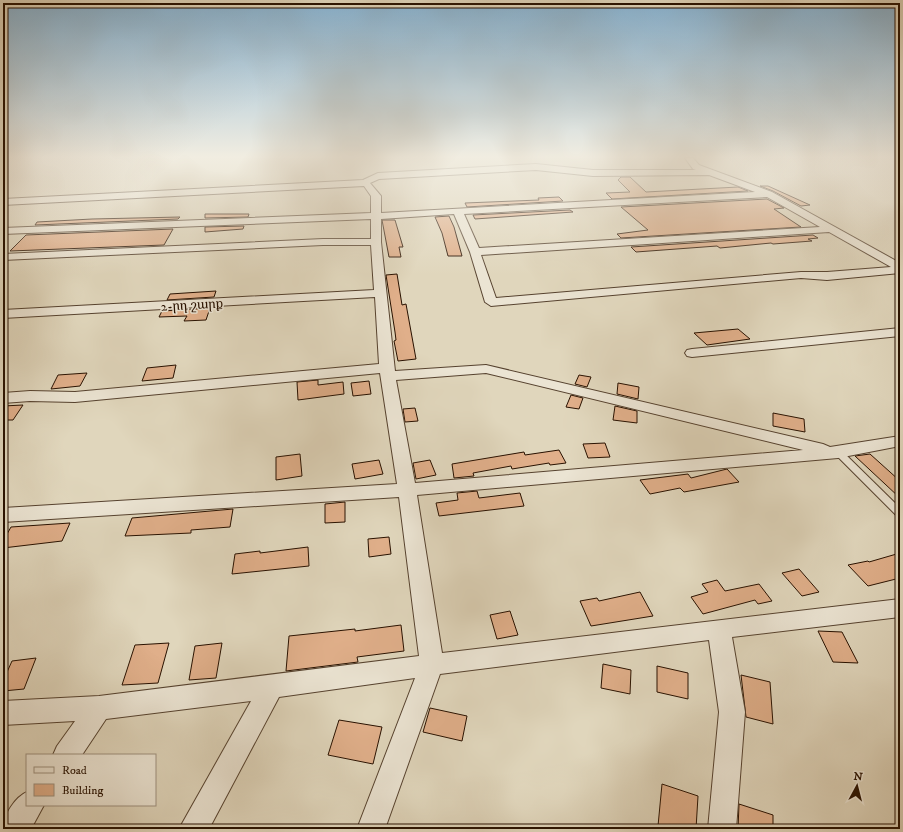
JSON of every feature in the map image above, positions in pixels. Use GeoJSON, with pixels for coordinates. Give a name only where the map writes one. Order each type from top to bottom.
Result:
{"type":"FeatureCollection","features":[{"type":"Feature","properties":{"kind":"street"},"geometry":{"type":"LineString","coordinates":[[3,202],[113,197]]}},
{"type":"Feature","properties":{"kind":"street"},"geometry":{"type":"LineString","coordinates":[[371,829],[432,665],[407,490],[388,372],[376,242],[376,197]]}},
{"type":"Feature","properties":{"kind":"street"},"geometry":{"type":"LineString","coordinates":[[3,231],[376,216],[720,197]]}},
{"type":"Feature","properties":{"kind":"street"},"geometry":{"type":"LineString","coordinates":[[774,197],[833,229],[900,269]]}},
{"type":"Feature","properties":{"kind":"street"},"geometry":{"type":"LineString","coordinates":[[458,212],[475,252],[491,302],[801,275],[827,276],[900,269]]}},
{"type":"Feature","properties":{"kind":"street"},"geometry":{"type":"LineString","coordinates":[[475,252],[833,229]]}},
{"type":"Feature","properties":{"kind":"street"},"geometry":{"type":"LineString","coordinates":[[3,257],[323,242],[376,242]]}},
{"type":"Feature","properties":{"kind":"street","name":"2-րդ շարք"},"geometry":{"type":"LineString","coordinates":[[3,314],[381,293]]}},
{"type":"Feature","properties":{"kind":"street"},"geometry":{"type":"LineString","coordinates":[[692,353],[900,332]]}},
{"type":"Feature","properties":{"kind":"street"},"geometry":{"type":"LineString","coordinates":[[3,398],[30,396],[76,397],[388,372],[486,369],[838,452]]}},
{"type":"Feature","properties":{"kind":"street"},"geometry":{"type":"LineString","coordinates":[[3,515],[407,490],[838,452],[900,441]]}},
{"type":"Feature","properties":{"kind":"street"},"geometry":{"type":"LineString","coordinates":[[3,713],[99,708],[719,629],[900,608]]}},
{"type":"Feature","properties":{"kind":"street"},"geometry":{"type":"LineString","coordinates":[[719,629],[732,712],[722,829]]}},
{"type":"Feature","properties":{"kind":"street"},"geometry":{"type":"LineString","coordinates":[[193,829],[272,687]]}},
{"type":"Feature","properties":{"kind":"street"},"geometry":{"type":"LineString","coordinates":[[67,754],[99,708]]}},
{"type":"Feature","properties":{"kind":"street"},"geometry":{"type":"LineString","coordinates":[[14,829],[29,806]]}},
{"type":"Feature","properties":{"kind":"lane"},"geometry":{"type":"LineString","coordinates":[[838,452],[900,514]]}},
{"type":"Feature","properties":{"kind":"building"},"geometry":{"type":"Polygon","coordinates":[[[559,197],[563,201],[467,207],[465,203],[539,200],[538,198],[559,197]]]}},
{"type":"Feature","properties":{"kind":"building"},"geometry":{"type":"Polygon","coordinates":[[[610,197],[649,197],[612,199],[610,197]]]}},
{"type":"Feature","properties":{"kind":"building"},"geometry":{"type":"Polygon","coordinates":[[[784,197],[792,197],[810,205],[801,206],[784,197]]]}},
{"type":"Feature","properties":{"kind":"building"},"geometry":{"type":"Polygon","coordinates":[[[767,199],[784,208],[774,209],[801,227],[621,238],[617,234],[648,230],[621,207],[767,199]]]}},
{"type":"Feature","properties":{"kind":"building"},"geometry":{"type":"Polygon","coordinates":[[[570,210],[573,212],[475,219],[473,215],[570,210]]]}},
{"type":"Feature","properties":{"kind":"building"},"geometry":{"type":"Polygon","coordinates":[[[205,214],[249,214],[248,217],[205,218],[205,214]]]}},
{"type":"Feature","properties":{"kind":"building"},"geometry":{"type":"Polygon","coordinates":[[[449,216],[454,227],[462,256],[448,256],[442,233],[435,217],[449,216]]]}},
{"type":"Feature","properties":{"kind":"building"},"geometry":{"type":"Polygon","coordinates":[[[180,217],[178,219],[35,225],[37,222],[180,217]]]}},
{"type":"Feature","properties":{"kind":"building"},"geometry":{"type":"Polygon","coordinates":[[[382,220],[395,220],[403,247],[399,247],[401,257],[389,257],[382,220]]]}},
{"type":"Feature","properties":{"kind":"building"},"geometry":{"type":"Polygon","coordinates":[[[244,226],[243,229],[205,232],[205,227],[244,226]]]}},
{"type":"Feature","properties":{"kind":"building"},"geometry":{"type":"Polygon","coordinates":[[[173,229],[164,245],[10,251],[26,235],[173,229]]]}},
{"type":"Feature","properties":{"kind":"building"},"geometry":{"type":"Polygon","coordinates":[[[813,235],[818,238],[808,239],[812,241],[720,248],[717,246],[636,252],[631,247],[813,235]]]}},
{"type":"Feature","properties":{"kind":"building"},"geometry":{"type":"Polygon","coordinates":[[[397,274],[402,305],[406,304],[416,359],[398,361],[386,275],[397,274]]]}},
{"type":"Feature","properties":{"kind":"building"},"geometry":{"type":"Polygon","coordinates":[[[216,291],[214,297],[167,300],[170,294],[216,291]]]}},
{"type":"Feature","properties":{"kind":"building"},"geometry":{"type":"Polygon","coordinates":[[[210,308],[206,320],[184,321],[187,316],[159,317],[162,311],[210,308]]]}},
{"type":"Feature","properties":{"kind":"building"},"geometry":{"type":"Polygon","coordinates":[[[738,329],[750,339],[707,345],[694,333],[738,329]]]}},
{"type":"Feature","properties":{"kind":"building"},"geometry":{"type":"Polygon","coordinates":[[[176,365],[173,378],[142,381],[147,368],[176,365]]]}},
{"type":"Feature","properties":{"kind":"building"},"geometry":{"type":"Polygon","coordinates":[[[87,373],[80,386],[51,389],[58,375],[87,373]]]}},
{"type":"Feature","properties":{"kind":"building"},"geometry":{"type":"Polygon","coordinates":[[[579,375],[591,377],[587,387],[575,384],[579,375]]]}},
{"type":"Feature","properties":{"kind":"building"},"geometry":{"type":"Polygon","coordinates":[[[318,380],[318,385],[343,382],[344,394],[298,400],[297,382],[318,380]]]}},
{"type":"Feature","properties":{"kind":"building"},"geometry":{"type":"Polygon","coordinates":[[[369,381],[371,394],[353,396],[351,383],[369,381]]]}},
{"type":"Feature","properties":{"kind":"building"},"geometry":{"type":"Polygon","coordinates":[[[618,383],[639,387],[638,399],[617,394],[618,383]]]}},
{"type":"Feature","properties":{"kind":"building"},"geometry":{"type":"Polygon","coordinates":[[[571,395],[583,398],[579,409],[566,407],[571,395]]]}},
{"type":"Feature","properties":{"kind":"building"},"geometry":{"type":"Polygon","coordinates":[[[23,405],[13,420],[3,420],[3,406],[23,405]]]}},
{"type":"Feature","properties":{"kind":"building"},"geometry":{"type":"Polygon","coordinates":[[[615,406],[637,411],[637,423],[613,420],[615,406]]]}},
{"type":"Feature","properties":{"kind":"building"},"geometry":{"type":"Polygon","coordinates":[[[415,408],[418,421],[405,422],[403,409],[415,408]]]}},
{"type":"Feature","properties":{"kind":"building"},"geometry":{"type":"Polygon","coordinates":[[[773,413],[804,419],[805,432],[773,426],[773,413]]]}},
{"type":"Feature","properties":{"kind":"building"},"geometry":{"type":"Polygon","coordinates":[[[605,443],[610,457],[588,458],[583,444],[605,443]]]}},
{"type":"Feature","properties":{"kind":"building"},"geometry":{"type":"Polygon","coordinates":[[[559,450],[566,463],[550,465],[549,463],[512,469],[511,466],[473,473],[474,476],[454,478],[452,464],[524,452],[525,455],[559,450]]]}},
{"type":"Feature","properties":{"kind":"building"},"geometry":{"type":"Polygon","coordinates":[[[300,454],[302,476],[276,480],[276,457],[300,454]]]}},
{"type":"Feature","properties":{"kind":"building"},"geometry":{"type":"Polygon","coordinates":[[[870,454],[900,481],[900,498],[855,456],[870,454]]]}},
{"type":"Feature","properties":{"kind":"building"},"geometry":{"type":"Polygon","coordinates":[[[379,460],[383,474],[355,479],[352,464],[379,460]]]}},
{"type":"Feature","properties":{"kind":"building"},"geometry":{"type":"Polygon","coordinates":[[[430,460],[436,475],[416,479],[413,463],[430,460]]]}},
{"type":"Feature","properties":{"kind":"building"},"geometry":{"type":"Polygon","coordinates":[[[727,469],[739,482],[684,492],[680,488],[650,494],[640,480],[688,474],[691,478],[727,469]]]}},
{"type":"Feature","properties":{"kind":"building"},"geometry":{"type":"Polygon","coordinates":[[[477,491],[479,498],[520,493],[524,506],[439,516],[436,503],[458,500],[457,493],[477,491]]]}},
{"type":"Feature","properties":{"kind":"building"},"geometry":{"type":"Polygon","coordinates":[[[345,502],[345,522],[325,523],[325,504],[345,502]]]}},
{"type":"Feature","properties":{"kind":"building"},"geometry":{"type":"Polygon","coordinates":[[[233,509],[230,527],[191,530],[191,533],[125,536],[132,518],[233,509]]]}},
{"type":"Feature","properties":{"kind":"building"},"geometry":{"type":"Polygon","coordinates":[[[70,523],[62,541],[3,548],[3,541],[11,527],[70,523]]]}},
{"type":"Feature","properties":{"kind":"building"},"geometry":{"type":"Polygon","coordinates":[[[389,537],[391,554],[369,557],[368,539],[389,537]]]}},
{"type":"Feature","properties":{"kind":"building"},"geometry":{"type":"Polygon","coordinates":[[[308,547],[309,566],[232,574],[235,554],[260,551],[260,553],[308,547]]]}},
{"type":"Feature","properties":{"kind":"building"},"geometry":{"type":"Polygon","coordinates":[[[900,553],[900,578],[868,586],[848,565],[869,562],[900,553]]]}},
{"type":"Feature","properties":{"kind":"building"},"geometry":{"type":"Polygon","coordinates":[[[799,569],[819,592],[802,596],[782,573],[799,569]]]}},
{"type":"Feature","properties":{"kind":"building"},"geometry":{"type":"Polygon","coordinates":[[[717,580],[725,591],[759,584],[772,601],[758,604],[755,600],[703,614],[691,597],[708,592],[702,584],[717,580]]]}},
{"type":"Feature","properties":{"kind":"building"},"geometry":{"type":"Polygon","coordinates":[[[640,592],[653,616],[591,626],[580,601],[597,598],[599,601],[640,592]]]}},
{"type":"Feature","properties":{"kind":"building"},"geometry":{"type":"Polygon","coordinates":[[[510,611],[518,635],[497,639],[490,615],[510,611]]]}},
{"type":"Feature","properties":{"kind":"building"},"geometry":{"type":"Polygon","coordinates":[[[401,625],[404,651],[357,657],[358,662],[286,671],[289,636],[355,629],[355,631],[401,625]]]}},
{"type":"Feature","properties":{"kind":"building"},"geometry":{"type":"Polygon","coordinates":[[[818,631],[842,632],[858,663],[833,662],[818,631]]]}},
{"type":"Feature","properties":{"kind":"building"},"geometry":{"type":"Polygon","coordinates":[[[169,643],[158,683],[122,685],[135,645],[169,643]]]}},
{"type":"Feature","properties":{"kind":"building"},"geometry":{"type":"Polygon","coordinates":[[[222,643],[216,678],[189,680],[195,646],[222,643]]]}},
{"type":"Feature","properties":{"kind":"building"},"geometry":{"type":"Polygon","coordinates":[[[36,658],[24,689],[3,691],[3,681],[12,661],[36,658]]]}},
{"type":"Feature","properties":{"kind":"building"},"geometry":{"type":"Polygon","coordinates":[[[603,664],[631,670],[630,694],[601,688],[603,664]]]}},
{"type":"Feature","properties":{"kind":"building"},"geometry":{"type":"Polygon","coordinates":[[[657,666],[688,673],[688,699],[657,692],[657,666]]]}},
{"type":"Feature","properties":{"kind":"building"},"geometry":{"type":"Polygon","coordinates":[[[741,675],[770,682],[773,724],[746,717],[741,675]]]}},
{"type":"Feature","properties":{"kind":"building"},"geometry":{"type":"Polygon","coordinates":[[[430,708],[467,716],[462,741],[423,732],[430,708]]]}},
{"type":"Feature","properties":{"kind":"building"},"geometry":{"type":"Polygon","coordinates":[[[339,720],[382,727],[373,764],[328,755],[339,720]]]}},
{"type":"Feature","properties":{"kind":"building"},"geometry":{"type":"Polygon","coordinates":[[[662,784],[698,796],[696,829],[667,829],[658,826],[662,784]]]}},
{"type":"Feature","properties":{"kind":"building"},"geometry":{"type":"Polygon","coordinates":[[[739,804],[773,815],[773,829],[738,829],[739,804]]]}}]}
